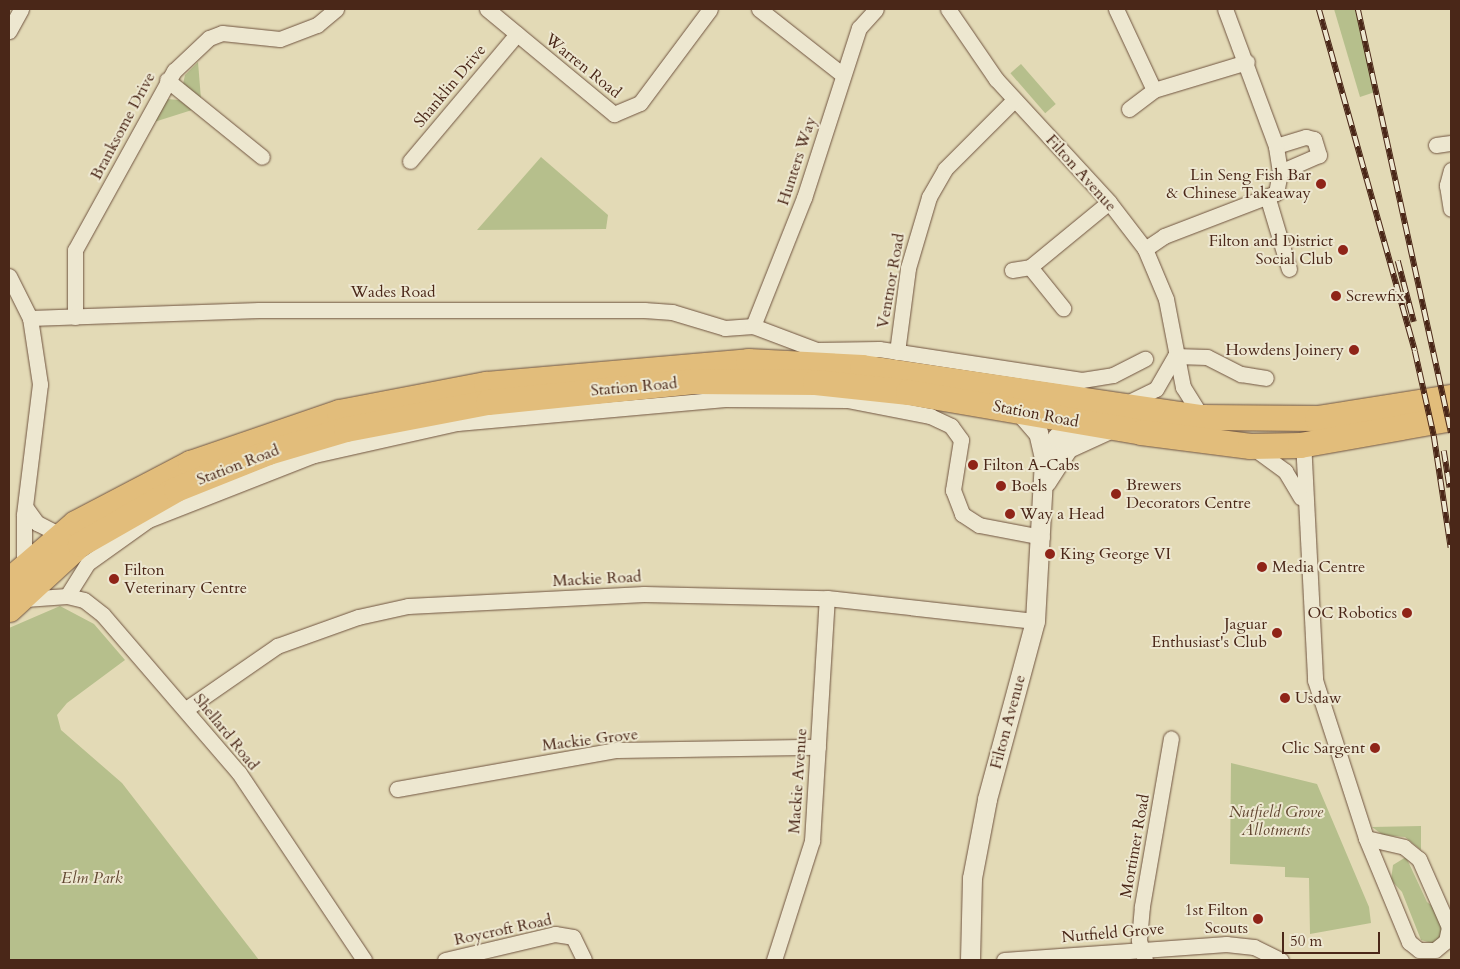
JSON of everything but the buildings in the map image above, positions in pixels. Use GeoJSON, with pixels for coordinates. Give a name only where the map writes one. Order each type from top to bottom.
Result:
{"type":"FeatureCollection","features":[{"type":"Feature","properties":{"kind":"main road","name":"Station Road"},"geometry":{"type":"LineString","coordinates":[[14,589],[59,534],[156,478],[261,436],[365,406],[486,384],[658,366],[789,362],[905,373],[1250,446],[1300,444],[1451,418]]}},
{"type":"Feature","properties":{"kind":"main road","name":"Station Road"},"geometry":{"type":"LineString","coordinates":[[14,589],[80,544],[176,489],[301,442],[439,409],[611,388],[732,380],[862,386],[1018,410],[1078,422],[1148,412],[1202,417],[1317,418],[1451,397]]}},
{"type":"Feature","properties":{"kind":"street"},"geometry":{"type":"LineString","coordinates":[[9,31],[22,9]]}},
{"type":"Feature","properties":{"kind":"street","name":"Branksome Drive"},"geometry":{"type":"LineString","coordinates":[[75,317],[75,250],[167,80],[209,38],[222,33],[280,39],[317,26],[336,9]]}},
{"type":"Feature","properties":{"kind":"street","name":"Warren Road"},"geometry":{"type":"LineString","coordinates":[[487,9],[600,107],[622,113],[640,102],[710,9]]}},
{"type":"Feature","properties":{"kind":"street"},"geometry":{"type":"LineString","coordinates":[[759,9],[843,75]]}},
{"type":"Feature","properties":{"kind":"street","name":"Hunters Way"},"geometry":{"type":"LineString","coordinates":[[753,326],[804,198],[859,28],[876,9]]}},
{"type":"Feature","properties":{"kind":"street","name":"Filton Avenue"},"geometry":{"type":"LineString","coordinates":[[948,9],[1014,100],[1109,202],[1144,249],[1166,299],[1175,356],[1183,387],[1202,417]]}},
{"type":"Feature","properties":{"kind":"street"},"geometry":{"type":"LineString","coordinates":[[1116,9],[1154,90]]}},
{"type":"Feature","properties":{"kind":"street"},"geometry":{"type":"LineString","coordinates":[[1144,249],[1164,236],[1268,199],[1276,193],[1280,172],[1276,146],[1248,62],[1225,9]]}},
{"type":"Feature","properties":{"kind":"street","name":"Shanklin Drive"},"geometry":{"type":"LineString","coordinates":[[410,161],[517,34]]}},
{"type":"Feature","properties":{"kind":"street"},"geometry":{"type":"LineString","coordinates":[[1129,109],[1154,90],[1248,62]]}},
{"type":"Feature","properties":{"kind":"street"},"geometry":{"type":"LineString","coordinates":[[167,80],[262,157]]}},
{"type":"Feature","properties":{"kind":"street","name":"Ventnor Road"},"geometry":{"type":"LineString","coordinates":[[896,352],[908,268],[929,197],[945,169],[1014,100]]}},
{"type":"Feature","properties":{"kind":"street"},"geometry":{"type":"LineString","coordinates":[[1276,146],[1306,137],[1314,140],[1319,155],[1280,172]]}},
{"type":"Feature","properties":{"kind":"street"},"geometry":{"type":"LineString","coordinates":[[1451,170],[1447,185],[1451,209]]}},
{"type":"Feature","properties":{"kind":"street"},"geometry":{"type":"LineString","coordinates":[[1268,199],[1282,262]]}},
{"type":"Feature","properties":{"kind":"street"},"geometry":{"type":"LineString","coordinates":[[1012,270],[1030,267],[1109,202]]}},
{"type":"Feature","properties":{"kind":"street"},"geometry":{"type":"LineString","coordinates":[[1030,267],[1063,308]]}},
{"type":"Feature","properties":{"kind":"street"},"geometry":{"type":"LineString","coordinates":[[9,276],[30,318],[40,384],[26,508],[14,589]]}},
{"type":"Feature","properties":{"kind":"street","name":"Wades Road"},"geometry":{"type":"LineString","coordinates":[[30,318],[258,310],[644,310],[672,312],[732,329],[753,326]]}},
{"type":"Feature","properties":{"kind":"street"},"geometry":{"type":"LineString","coordinates":[[753,326],[816,350],[896,352],[1082,380],[1113,375],[1145,358]]}},
{"type":"Feature","properties":{"kind":"street"},"geometry":{"type":"LineString","coordinates":[[1175,356],[1207,357],[1241,374],[1266,378]]}},
{"type":"Feature","properties":{"kind":"street","name":"Filton Avenue"},"geometry":{"type":"LineString","coordinates":[[1046,483],[1066,449],[1150,394],[1175,356]]}},
{"type":"Feature","properties":{"kind":"street","name":"Station Road"},"geometry":{"type":"LineString","coordinates":[[67,596],[88,563],[148,520],[314,455],[457,423],[725,398],[838,399],[930,416],[951,426],[961,440],[953,490],[962,514],[979,525],[1042,536]]}},
{"type":"Feature","properties":{"kind":"street","name":"Filton Avenue"},"geometry":{"type":"LineString","coordinates":[[970,960],[972,878],[987,799],[1035,621],[1046,483],[1044,458],[1038,433],[1018,410]]}},
{"type":"Feature","properties":{"kind":"street"},"geometry":{"type":"LineString","coordinates":[[1317,418],[1300,444],[1315,680],[1366,838],[1409,942],[1426,951],[1441,946],[1449,927],[1422,865],[1411,850],[1366,838]]}},
{"type":"Feature","properties":{"kind":"street"},"geometry":{"type":"LineString","coordinates":[[1044,458],[1057,437],[1078,422]]}},
{"type":"Feature","properties":{"kind":"street"},"geometry":{"type":"LineString","coordinates":[[1250,446],[1285,471],[1304,504]]}},
{"type":"Feature","properties":{"kind":"street"},"geometry":{"type":"LineString","coordinates":[[26,508],[37,523],[59,534]]}},
{"type":"Feature","properties":{"kind":"street","name":"Shellard Road"},"geometry":{"type":"LineString","coordinates":[[14,589],[35,595],[67,596],[84,600],[103,615],[240,773],[364,960]]}},
{"type":"Feature","properties":{"kind":"street","name":"Mackie Road"},"geometry":{"type":"LineString","coordinates":[[186,709],[277,646],[358,617],[408,606],[644,594],[827,598],[1035,621]]}},
{"type":"Feature","properties":{"kind":"street","name":"Mackie Avenue"},"geometry":{"type":"LineString","coordinates":[[774,960],[812,841],[827,598]]}},
{"type":"Feature","properties":{"kind":"street","name":"Mortimer Road"},"geometry":{"type":"LineString","coordinates":[[1143,954],[1142,906],[1171,738]]}},
{"type":"Feature","properties":{"kind":"street","name":"Mackie Grove"},"geometry":{"type":"LineString","coordinates":[[398,789],[617,750],[818,748]]}},
{"type":"Feature","properties":{"kind":"street"},"geometry":{"type":"LineString","coordinates":[[1380,873],[1388,845]]}},
{"type":"Feature","properties":{"kind":"street","name":"Roycroft Road"},"geometry":{"type":"LineString","coordinates":[[445,960],[554,934],[573,937],[584,960]]}},
{"type":"Feature","properties":{"kind":"street","name":"Nutfield Grove"},"geometry":{"type":"LineString","coordinates":[[1004,960],[1143,954],[1242,945],[1281,960]]}},
{"type":"Feature","properties":{"kind":"green space"},"geometry":{"type":"Polygon","coordinates":[[[1334,9],[1355,9],[1375,92],[1360,97],[1334,9]]]}},
{"type":"Feature","properties":{"kind":"green space"},"geometry":{"type":"Polygon","coordinates":[[[198,62],[201,99],[183,84],[185,75],[198,62]]]}},
{"type":"Feature","properties":{"kind":"green space"},"geometry":{"type":"Polygon","coordinates":[[[1021,64],[1056,104],[1045,113],[1010,73],[1021,64]]]}},
{"type":"Feature","properties":{"kind":"green space"},"geometry":{"type":"Polygon","coordinates":[[[167,99],[179,100],[192,110],[151,123],[167,99]]]}},
{"type":"Feature","properties":{"kind":"green space"},"geometry":{"type":"Polygon","coordinates":[[[541,157],[608,215],[606,229],[477,230],[541,157]]]}},
{"type":"Feature","properties":{"kind":"green space","name":"Elm Park"},"geometry":{"type":"Polygon","coordinates":[[[60,606],[94,624],[125,660],[67,703],[57,715],[61,730],[122,783],[259,960],[9,960],[9,628],[60,606]]]}},
{"type":"Feature","properties":{"kind":"green space","name":"Nutfield Grove Allotments"},"geometry":{"type":"Polygon","coordinates":[[[1231,763],[1317,784],[1369,907],[1371,923],[1310,934],[1309,878],[1285,877],[1285,867],[1230,864],[1231,763]]]}},
{"type":"Feature","properties":{"kind":"green space"},"geometry":{"type":"Polygon","coordinates":[[[1421,826],[1421,850],[1405,837],[1383,835],[1372,827],[1421,826]]]}},
{"type":"Feature","properties":{"kind":"green space"},"geometry":{"type":"Polygon","coordinates":[[[1406,857],[1427,902],[1439,911],[1444,935],[1435,944],[1421,940],[1402,892],[1391,880],[1393,865],[1406,857]]]}},
{"type":"Feature","properties":{"kind":"railway"},"geometry":{"type":"LineString","coordinates":[[1319,9],[1415,351],[1434,436],[1451,548]]}},
{"type":"Feature","properties":{"kind":"railway"},"geometry":{"type":"LineString","coordinates":[[1358,9],[1451,433]]}},
{"type":"Feature","properties":{"kind":"railway"},"geometry":{"type":"LineString","coordinates":[[1398,261],[1414,322]]}},
{"type":"Feature","properties":{"kind":"railway"},"geometry":{"type":"LineString","coordinates":[[1444,451],[1450,488]]}},
{"type":"Feature","properties":{"kind":"place","name":"Lin Seng Fish Bar & Chinese Takeaway"},"geometry":{"type":"Point","coordinates":[1321,184]}},
{"type":"Feature","properties":{"kind":"place","name":"Filton and District Social Club"},"geometry":{"type":"Point","coordinates":[1343,250]}},
{"type":"Feature","properties":{"kind":"place","name":"Screwfix"},"geometry":{"type":"Point","coordinates":[1336,296]}},
{"type":"Feature","properties":{"kind":"place","name":"Howdens Joinery"},"geometry":{"type":"Point","coordinates":[1354,350]}},
{"type":"Feature","properties":{"kind":"place","name":"Filton A-Cabs"},"geometry":{"type":"Point","coordinates":[973,465]}},
{"type":"Feature","properties":{"kind":"place","name":"Boels"},"geometry":{"type":"Point","coordinates":[1001,486]}},
{"type":"Feature","properties":{"kind":"place","name":"Brewers Decorators Centre"},"geometry":{"type":"Point","coordinates":[1116,494]}},
{"type":"Feature","properties":{"kind":"place","name":"Way a Head"},"geometry":{"type":"Point","coordinates":[1010,514]}},
{"type":"Feature","properties":{"kind":"place","name":"King George VI"},"geometry":{"type":"Point","coordinates":[1050,554]}},
{"type":"Feature","properties":{"kind":"place","name":"Media Centre"},"geometry":{"type":"Point","coordinates":[1262,567]}},
{"type":"Feature","properties":{"kind":"place","name":"Filton Veterinary Centre"},"geometry":{"type":"Point","coordinates":[114,579]}},
{"type":"Feature","properties":{"kind":"place","name":"OC Robotics"},"geometry":{"type":"Point","coordinates":[1407,613]}},
{"type":"Feature","properties":{"kind":"place","name":"Jaguar Enthusiast's Club"},"geometry":{"type":"Point","coordinates":[1277,633]}},
{"type":"Feature","properties":{"kind":"place","name":"Usdaw"},"geometry":{"type":"Point","coordinates":[1285,698]}},
{"type":"Feature","properties":{"kind":"place","name":"Clic Sargent"},"geometry":{"type":"Point","coordinates":[1375,748]}},
{"type":"Feature","properties":{"kind":"place","name":"1st Filton Scouts"},"geometry":{"type":"Point","coordinates":[1258,919]}}]}
